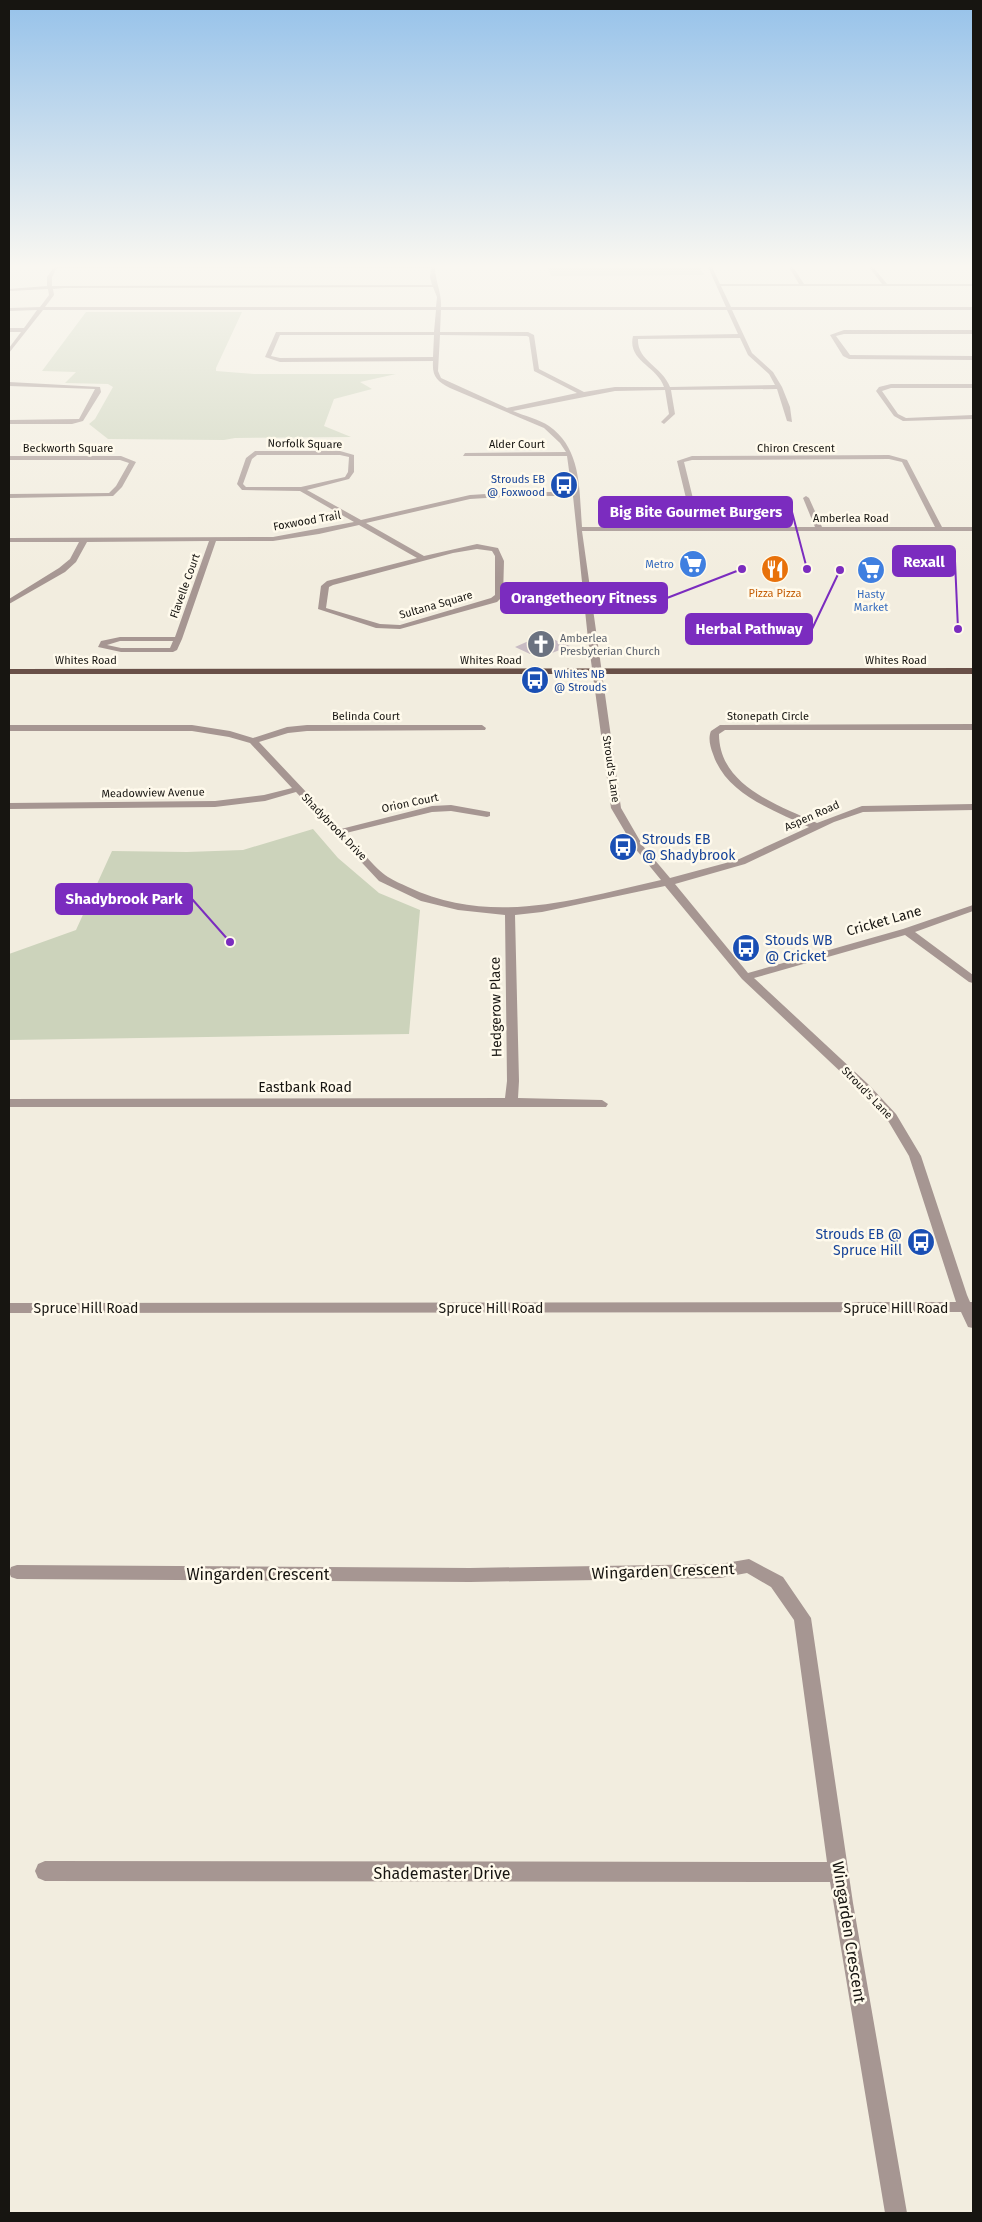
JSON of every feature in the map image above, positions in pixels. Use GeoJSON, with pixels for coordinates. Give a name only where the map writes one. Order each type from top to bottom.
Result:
{"type":"FeatureCollection","features":[{"type":"Feature","properties":{"kind":"main road","name":"Whites Road"},"geometry":{"type":"LineString","coordinates":[[9,672],[973,672]]}},
{"type":"Feature","properties":{"kind":"street","name":"Stroud's Lane"},"geometry":{"type":"LineString","coordinates":[[434,371],[438,379],[452,387],[546,427],[563,442],[570,454],[616,808],[640,847],[667,883],[746,977],[865,1088],[892,1117],[915,1156],[960,1295],[970,1307],[973,1323]]}},
{"type":"Feature","properties":{"kind":"street"},"geometry":{"type":"LineString","coordinates":[[537,371],[583,394]]}},
{"type":"Feature","properties":{"kind":"street"},"geometry":{"type":"LineString","coordinates":[[655,371],[662,376],[672,414],[664,422]]}},
{"type":"Feature","properties":{"kind":"street"},"geometry":{"type":"LineString","coordinates":[[769,371],[779,387],[790,421]]}},
{"type":"Feature","properties":{"kind":"street"},"geometry":{"type":"LineString","coordinates":[[9,384],[88,386],[98,388],[98,392],[81,420],[72,422],[9,422]]}},
{"type":"Feature","properties":{"kind":"street"},"geometry":{"type":"LineString","coordinates":[[973,386],[891,386],[881,388],[880,390],[896,415],[905,420],[973,417]]}},
{"type":"Feature","properties":{"kind":"street"},"geometry":{"type":"LineString","coordinates":[[508,410],[615,389],[779,387]]}},
{"type":"Feature","properties":{"kind":"street","name":"Norfolk Square"},"geometry":{"type":"LineString","coordinates":[[255,453],[340,453],[352,456],[351,472],[346,478],[301,489],[244,490],[240,484],[249,458],[255,453]]}},
{"type":"Feature","properties":{"kind":"street","name":"Alder Court"},"geometry":{"type":"LineString","coordinates":[[465,455],[570,454]]}},
{"type":"Feature","properties":{"kind":"street","name":"Beckworth Square"},"geometry":{"type":"LineString","coordinates":[[9,458],[121,458],[133,462],[119,487],[111,495],[9,496]]}},
{"type":"Feature","properties":{"kind":"street","name":"Chiron Crescent"},"geometry":{"type":"LineString","coordinates":[[697,529],[680,461],[692,458],[889,458],[905,461],[940,529]]}},
{"type":"Feature","properties":{"kind":"street"},"geometry":{"type":"LineString","coordinates":[[301,489],[423,559]]}},
{"type":"Feature","properties":{"kind":"street","name":"Foxwood Trail"},"geometry":{"type":"LineString","coordinates":[[9,540],[214,540],[291,537],[457,499],[503,494],[576,494]]}},
{"type":"Feature","properties":{"kind":"street"},"geometry":{"type":"LineString","coordinates":[[806,498],[819,529]]}},
{"type":"Feature","properties":{"kind":"street","name":"Amberlea Road"},"geometry":{"type":"LineString","coordinates":[[579,529],[973,529]]}},
{"type":"Feature","properties":{"kind":"street"},"geometry":{"type":"LineString","coordinates":[[9,602],[62,570],[72,560],[84,540]]}},
{"type":"Feature","properties":{"kind":"street","name":"Flavelle Court"},"geometry":{"type":"LineString","coordinates":[[178,639],[120,639],[104,643],[102,647],[121,650],[173,650],[178,639],[214,540]]}},
{"type":"Feature","properties":{"kind":"street","name":"Sultana Square"},"geometry":{"type":"LineString","coordinates":[[478,545],[491,547],[497,551],[500,557],[499,596],[494,600],[400,627],[379,626],[322,609],[325,586],[330,583],[423,559],[478,545]]}},
{"type":"Feature","properties":{"kind":"street"},"geometry":{"type":"LineString","coordinates":[[9,594],[19,596]]}},
{"type":"Feature","properties":{"kind":"street","name":"Stonepath Circle"},"geometry":{"type":"LineString","coordinates":[[817,827],[740,786],[729,776],[719,757],[714,733],[722,727],[973,727]]}},
{"type":"Feature","properties":{"kind":"street","name":"Shadybrook Drive"},"geometry":{"type":"LineString","coordinates":[[9,728],[192,728],[230,734],[252,741],[269,756],[297,789],[383,879],[425,899],[458,907],[510,912],[542,909],[667,883]]}},
{"type":"Feature","properties":{"kind":"street","name":"Belinda Court"},"geometry":{"type":"LineString","coordinates":[[252,741],[287,730],[307,728],[482,728]]}},
{"type":"Feature","properties":{"kind":"street","name":"Meadowview Avenue"},"geometry":{"type":"LineString","coordinates":[[9,806],[215,804],[265,798],[297,789]]}},
{"type":"Feature","properties":{"kind":"street","name":"Orion Court"},"geometry":{"type":"LineString","coordinates":[[339,832],[432,809],[451,808],[488,814]]}},
{"type":"Feature","properties":{"kind":"street","name":"Aspen Road"},"geometry":{"type":"LineString","coordinates":[[667,883],[740,862],[862,809],[973,809]]}},
{"type":"Feature","properties":{"kind":"street","name":"Cricket Lane"},"geometry":{"type":"LineString","coordinates":[[746,977],[906,931],[973,908]]}},
{"type":"Feature","properties":{"kind":"street","name":"Hedgerow Place"},"geometry":{"type":"LineString","coordinates":[[510,912],[513,1081],[511,1102]]}},
{"type":"Feature","properties":{"kind":"street"},"geometry":{"type":"LineString","coordinates":[[906,931],[973,980]]}},
{"type":"Feature","properties":{"kind":"street","name":"Eastbank Road"},"geometry":{"type":"LineString","coordinates":[[9,1103],[511,1102],[602,1104]]}},
{"type":"Feature","properties":{"kind":"street","name":"Spruce Hill Road"},"geometry":{"type":"LineString","coordinates":[[9,1308],[970,1307]]}},
{"type":"Feature","properties":{"kind":"street","name":"Wingarden Crescent"},"geometry":{"type":"LineString","coordinates":[[17,1572],[470,1575],[720,1571],[749,1566],[777,1582],[802,1618],[839,1872],[896,2213]]}},
{"type":"Feature","properties":{"kind":"street","name":"Shademaster Drive"},"geometry":{"type":"LineString","coordinates":[[44,1871],[839,1872]]}},
{"type":"Feature","properties":{"kind":"green space"},"geometry":{"type":"Polygon","coordinates":[[[42,371],[216,371],[254,374],[396,374],[360,382],[372,389],[334,399],[324,426],[351,437],[235,438],[224,440],[108,439],[89,424],[95,419],[113,387],[108,384],[65,383],[76,372],[42,371]]]}},
{"type":"Feature","properties":{"kind":"green space"},"geometry":{"type":"Polygon","coordinates":[[[313,829],[338,858],[379,893],[420,910],[409,1034],[9,1040],[9,954],[76,930],[112,851],[187,852],[243,850],[313,829]]]}},
{"type":"Feature","properties":{"kind":"building","name":"Amberlea Presbyterian Church"},"geometry":{"type":"Polygon","coordinates":[[[540,636],[570,646],[552,653],[541,651],[530,654],[515,647],[540,636]]]}},
{"type":"Feature","properties":{"kind":"place","name":"Strouds EB @ Foxwood"},"geometry":{"type":"Point","coordinates":[564,485]}},
{"type":"Feature","properties":{"kind":"place","name":"Metro"},"geometry":{"type":"Point","coordinates":[693,564]}},
{"type":"Feature","properties":{"kind":"place","name":"Orangetheory Fitness"},"geometry":{"type":"Point","coordinates":[742,569]}},
{"type":"Feature","properties":{"kind":"place","name":"Pizza Pizza"},"geometry":{"type":"Point","coordinates":[775,569]}},
{"type":"Feature","properties":{"kind":"place","name":"Big Bite Gourmet Burgers"},"geometry":{"type":"Point","coordinates":[807,569]}},
{"type":"Feature","properties":{"kind":"place","name":"Herbal Pathway"},"geometry":{"type":"Point","coordinates":[840,570]}},
{"type":"Feature","properties":{"kind":"place","name":"Hasty Market"},"geometry":{"type":"Point","coordinates":[871,570]}},
{"type":"Feature","properties":{"kind":"place","name":"Rexall"},"geometry":{"type":"Point","coordinates":[958,629]}},
{"type":"Feature","properties":{"kind":"place","name":"Amberlea Presbyterian Church"},"geometry":{"type":"Point","coordinates":[541,644]}},
{"type":"Feature","properties":{"kind":"place","name":"Whites NB @ Strouds"},"geometry":{"type":"Point","coordinates":[535,680]}},
{"type":"Feature","properties":{"kind":"place","name":"Strouds EB @ Shadybrook"},"geometry":{"type":"Point","coordinates":[623,847]}},
{"type":"Feature","properties":{"kind":"place","name":"Shadybrook Park"},"geometry":{"type":"Point","coordinates":[230,942]}},
{"type":"Feature","properties":{"kind":"place","name":"Stouds WB @ Cricket"},"geometry":{"type":"Point","coordinates":[746,948]}},
{"type":"Feature","properties":{"kind":"place","name":"Strouds EB @ Spruce Hill"},"geometry":{"type":"Point","coordinates":[921,1242]}}]}
